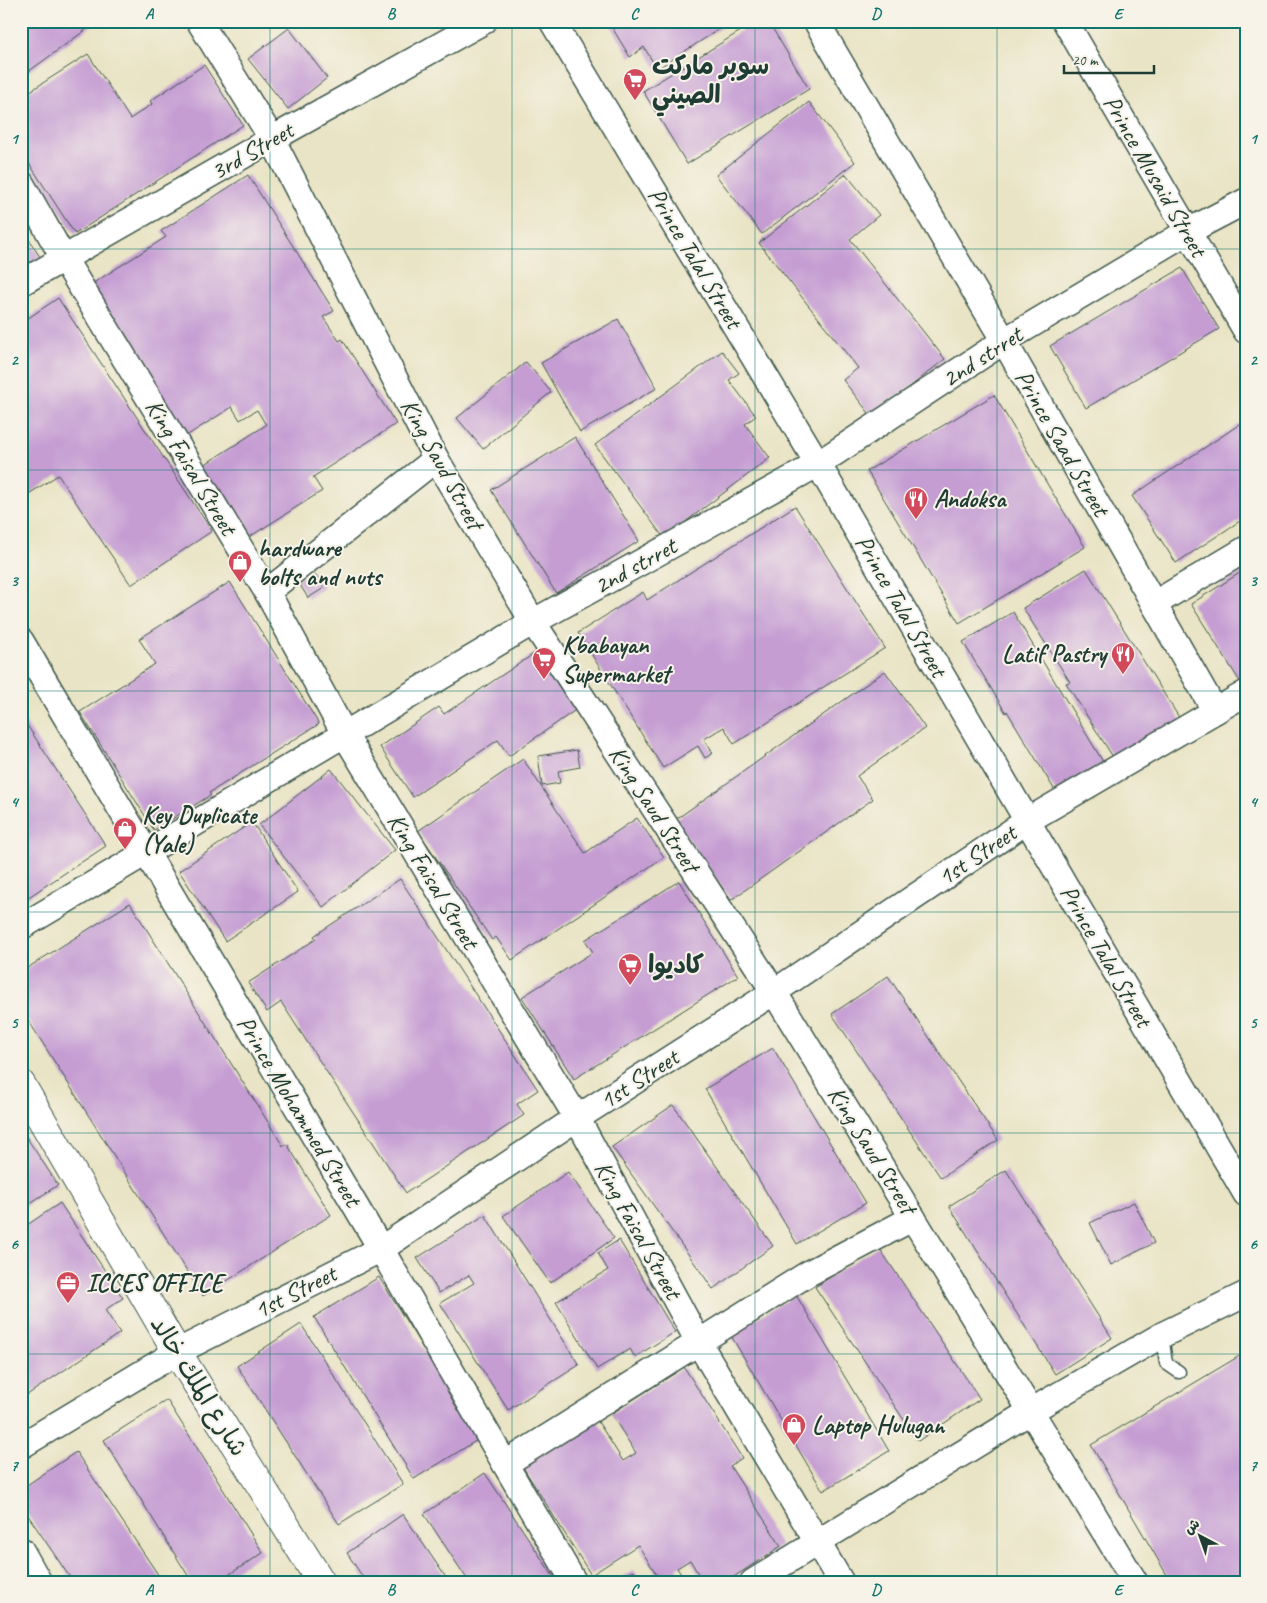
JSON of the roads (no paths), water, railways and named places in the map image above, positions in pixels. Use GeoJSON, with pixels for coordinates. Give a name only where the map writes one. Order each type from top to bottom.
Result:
{"type":"FeatureCollection","features":[{"type":"Feature","properties":{"kind":"street","name":"King Saud Street"},"geometry":{"type":"LineString","coordinates":[[199,21],[272,139],[436,459],[533,622],[774,992],[914,1218],[1134,1582]]}},
{"type":"Feature","properties":{"kind":"street","name":"3rd Street"},"geometry":{"type":"LineString","coordinates":[[21,283],[272,139],[484,21]]}},
{"type":"Feature","properties":{"kind":"street","name":"Prince Talal Street"},"geometry":{"type":"LineString","coordinates":[[552,21],[818,464],[1246,1194]]}},
{"type":"Feature","properties":{"kind":"street","name":"Prince Saad Street"},"geometry":{"type":"LineString","coordinates":[[816,21],[1004,341],[1215,711]]}},
{"type":"Feature","properties":{"kind":"street","name":"Prince Musaid Street"},"geometry":{"type":"LineString","coordinates":[[1065,21],[1246,331]]}},
{"type":"Feature","properties":{"kind":"street","name":"King Faisal Street"},"geometry":{"type":"LineString","coordinates":[[21,183],[64,258],[267,592],[345,735],[577,1118],[700,1343],[841,1582]]}},
{"type":"Feature","properties":{"kind":"street","name":"2nd strret"},"geometry":{"type":"LineString","coordinates":[[21,927],[533,622],[818,464],[1004,341],[1188,232],[1246,201]]}},
{"type":"Feature","properties":{"kind":"street"},"geometry":{"type":"LineString","coordinates":[[267,592],[436,459]]}},
{"type":"Feature","properties":{"kind":"street"},"geometry":{"type":"LineString","coordinates":[[1154,604],[1246,550]]}},
{"type":"Feature","properties":{"kind":"street","name":"Prince Mohammed Street"},"geometry":{"type":"LineString","coordinates":[[21,641],[382,1249],[504,1464],[574,1582]]}},
{"type":"Feature","properties":{"kind":"street","name":"1st Street"},"geometry":{"type":"LineString","coordinates":[[21,1446],[176,1352],[382,1249],[577,1118],[774,992],[1027,821],[1246,693]]}},
{"type":"Feature","properties":{"kind":"street","name":"شارع الملك خالد"},"geometry":{"type":"LineString","coordinates":[[21,1084],[176,1352],[321,1582]]}},
{"type":"Feature","properties":{"kind":"street"},"geometry":{"type":"LineString","coordinates":[[504,1464],[809,1273],[914,1218]]}},
{"type":"Feature","properties":{"kind":"street"},"geometry":{"type":"LineString","coordinates":[[753,1582],[1031,1411],[1162,1335],[1246,1294]]}},
{"type":"Feature","properties":{"kind":"street"},"geometry":{"type":"LineString","coordinates":[[21,1550],[40,1582]]}},
{"type":"Feature","properties":{"kind":"lane"},"geometry":{"type":"LineString","coordinates":[[1162,1335],[1166,1363],[1179,1372]]}},
{"type":"Feature","properties":{"kind":"place","name":"سوبر ماركت الصيني"},"geometry":{"type":"Point","coordinates":[635,101]}},
{"type":"Feature","properties":{"kind":"place","name":"Andoksa"},"geometry":{"type":"Point","coordinates":[916,520]}},
{"type":"Feature","properties":{"kind":"place","name":"hardware bolts and nuts"},"geometry":{"type":"Point","coordinates":[240,583]}},
{"type":"Feature","properties":{"kind":"place","name":"Latif Pastry"},"geometry":{"type":"Point","coordinates":[1123,675]}},
{"type":"Feature","properties":{"kind":"place","name":"Kbabayan Supermarket"},"geometry":{"type":"Point","coordinates":[544,680]}},
{"type":"Feature","properties":{"kind":"place","name":"Key Duplicate (Yale)"},"geometry":{"type":"Point","coordinates":[125,850]}},
{"type":"Feature","properties":{"kind":"place","name":"كاديوا"},"geometry":{"type":"Point","coordinates":[630,986]}},
{"type":"Feature","properties":{"kind":"place","name":"ICCES OFFICE"},"geometry":{"type":"Point","coordinates":[68,1304]}},
{"type":"Feature","properties":{"kind":"place","name":"Laptop Hulugan"},"geometry":{"type":"Point","coordinates":[794,1446]}}]}
